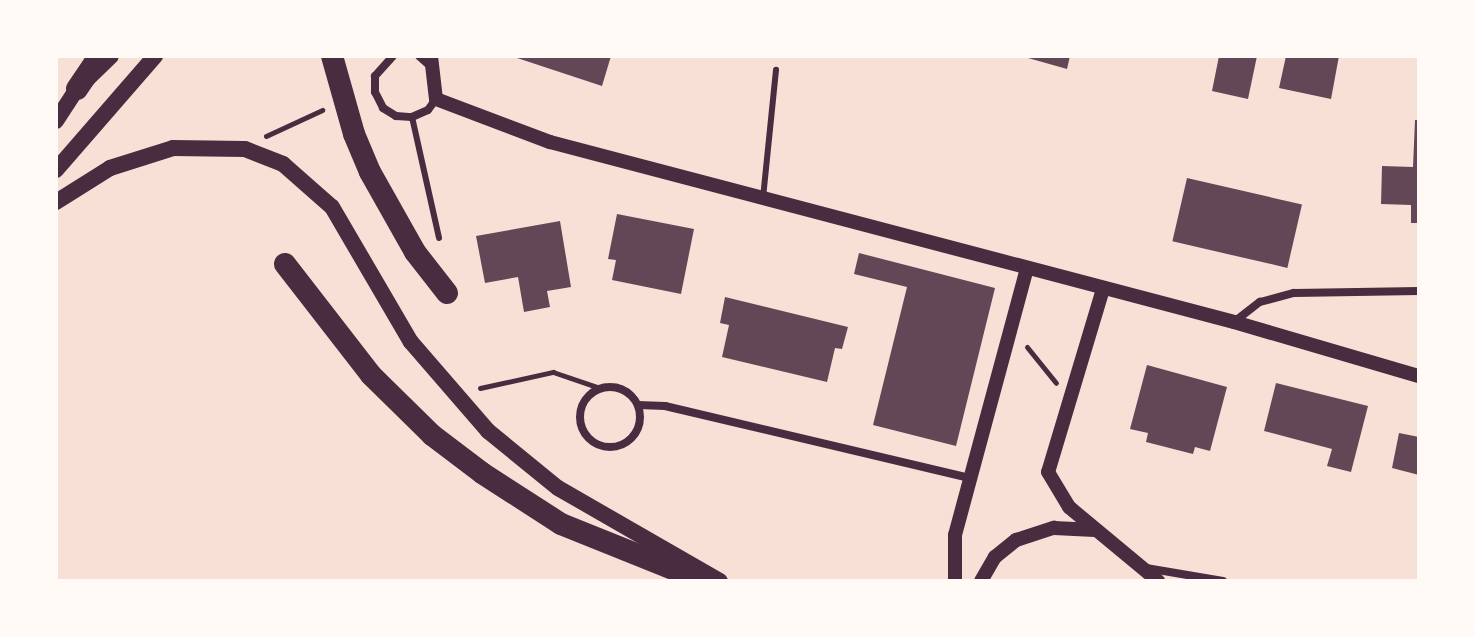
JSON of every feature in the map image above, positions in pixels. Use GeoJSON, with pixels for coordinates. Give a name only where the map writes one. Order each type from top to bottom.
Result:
{"type":"FeatureCollection","features":[{"type":"Feature","properties":{"kind":"highway"},"geometry":{"type":"LineString","coordinates":[[77,89],[99,56]]}},
{"type":"Feature","properties":{"kind":"highway"},"geometry":{"type":"LineString","coordinates":[[332,56],[343,101],[388,205],[447,293]]}},
{"type":"Feature","properties":{"kind":"highway"},"geometry":{"type":"LineString","coordinates":[[285,264],[371,375],[432,435],[482,473],[599,542],[703,581]]}},
{"type":"Feature","properties":{"kind":"main road"},"geometry":{"type":"LineString","coordinates":[[56,121],[77,89],[111,56]]}},
{"type":"Feature","properties":{"kind":"main road"},"geometry":{"type":"LineString","coordinates":[[56,170],[155,56]]}},
{"type":"Feature","properties":{"kind":"main road"},"geometry":{"type":"LineString","coordinates":[[56,202],[110,168],[154,152],[188,146],[245,149],[272,157],[302,176],[332,207],[400,326],[451,395],[509,451],[558,488],[720,581]]}},
{"type":"Feature","properties":{"kind":"street"},"geometry":{"type":"LineString","coordinates":[[393,56],[377,72],[375,92],[388,111],[412,117],[428,110],[436,99],[432,63],[419,56]]}},
{"type":"Feature","properties":{"kind":"street"},"geometry":{"type":"LineString","coordinates":[[436,99],[550,142],[763,202],[1234,322],[1419,376]]}},
{"type":"Feature","properties":{"kind":"street"},"geometry":{"type":"LineString","coordinates":[[955,581],[955,535],[1027,269]]}},
{"type":"Feature","properties":{"kind":"street"},"geometry":{"type":"LineString","coordinates":[[1103,289],[1067,396],[1048,472],[1065,503],[1158,581]]}},
{"type":"Feature","properties":{"kind":"street"},"geometry":{"type":"LineString","coordinates":[[1234,322],[1253,305],[1283,294],[1419,291]]}},
{"type":"Feature","properties":{"kind":"street"},"geometry":{"type":"LineString","coordinates":[[638,405],[634,435],[618,446],[597,445],[579,421],[584,401],[600,388],[618,387],[638,405],[665,406],[970,478]]}},
{"type":"Feature","properties":{"kind":"street"},"geometry":{"type":"LineString","coordinates":[[981,581],[995,557],[1016,540],[1054,528],[1095,530]]}},
{"type":"Feature","properties":{"kind":"street"},"geometry":{"type":"LineString","coordinates":[[1146,568],[1223,581]]}},
{"type":"Feature","properties":{"kind":"lane"},"geometry":{"type":"LineString","coordinates":[[763,202],[776,70]]}},
{"type":"Feature","properties":{"kind":"lane"},"geometry":{"type":"LineString","coordinates":[[412,117],[439,238]]}},
{"type":"Feature","properties":{"kind":"path"},"geometry":{"type":"LineString","coordinates":[[245,149],[343,101]]}},
{"type":"Feature","properties":{"kind":"path"},"geometry":{"type":"LineString","coordinates":[[1010,328],[1067,396]]}},
{"type":"Feature","properties":{"kind":"path"},"geometry":{"type":"LineString","coordinates":[[451,395],[553,372],[600,388]]}},
{"type":"Feature","properties":{"kind":"building"},"geometry":{"type":"Polygon","coordinates":[[[511,56],[611,56],[602,86],[511,56]]]}},
{"type":"Feature","properties":{"kind":"building"},"geometry":{"type":"Polygon","coordinates":[[[1021,56],[1070,56],[1067,69],[1021,56]]]}},
{"type":"Feature","properties":{"kind":"building"},"geometry":{"type":"Polygon","coordinates":[[[1219,56],[1257,56],[1248,99],[1212,91],[1219,56]]]}},
{"type":"Feature","properties":{"kind":"building"},"geometry":{"type":"Polygon","coordinates":[[[1286,56],[1339,56],[1331,99],[1279,88],[1286,56]]]}},
{"type":"Feature","properties":{"kind":"building"},"geometry":{"type":"Polygon","coordinates":[[[1415,120],[1419,120],[1419,223],[1411,223],[1411,205],[1381,204],[1382,166],[1413,167],[1415,120]]]}},
{"type":"Feature","properties":{"kind":"building"},"geometry":{"type":"Polygon","coordinates":[[[1187,178],[1302,205],[1287,268],[1172,241],[1187,178]]]}},
{"type":"Feature","properties":{"kind":"building"},"geometry":{"type":"Polygon","coordinates":[[[617,214],[694,229],[681,294],[612,280],[616,260],[608,259],[617,214]]]}},
{"type":"Feature","properties":{"kind":"building"},"geometry":{"type":"Polygon","coordinates":[[[560,221],[571,287],[547,291],[550,307],[524,312],[518,277],[485,283],[476,236],[560,221]]]}},
{"type":"Feature","properties":{"kind":"building"},"geometry":{"type":"Polygon","coordinates":[[[859,253],[995,288],[956,446],[873,425],[907,287],[854,274],[859,253]]]}},
{"type":"Feature","properties":{"kind":"building"},"geometry":{"type":"Polygon","coordinates":[[[725,297],[848,327],[842,349],[835,348],[827,382],[722,357],[729,325],[720,323],[725,297]]]}},
{"type":"Feature","properties":{"kind":"building"},"geometry":{"type":"Polygon","coordinates":[[[1147,365],[1227,387],[1210,451],[1195,447],[1193,454],[1146,442],[1148,433],[1130,429],[1147,365]]]}},
{"type":"Feature","properties":{"kind":"building"},"geometry":{"type":"Polygon","coordinates":[[[1276,383],[1368,406],[1351,472],[1327,466],[1332,449],[1264,431],[1276,383]]]}},
{"type":"Feature","properties":{"kind":"building"},"geometry":{"type":"Polygon","coordinates":[[[1399,433],[1419,437],[1419,475],[1392,468],[1399,433]]]}}]}
